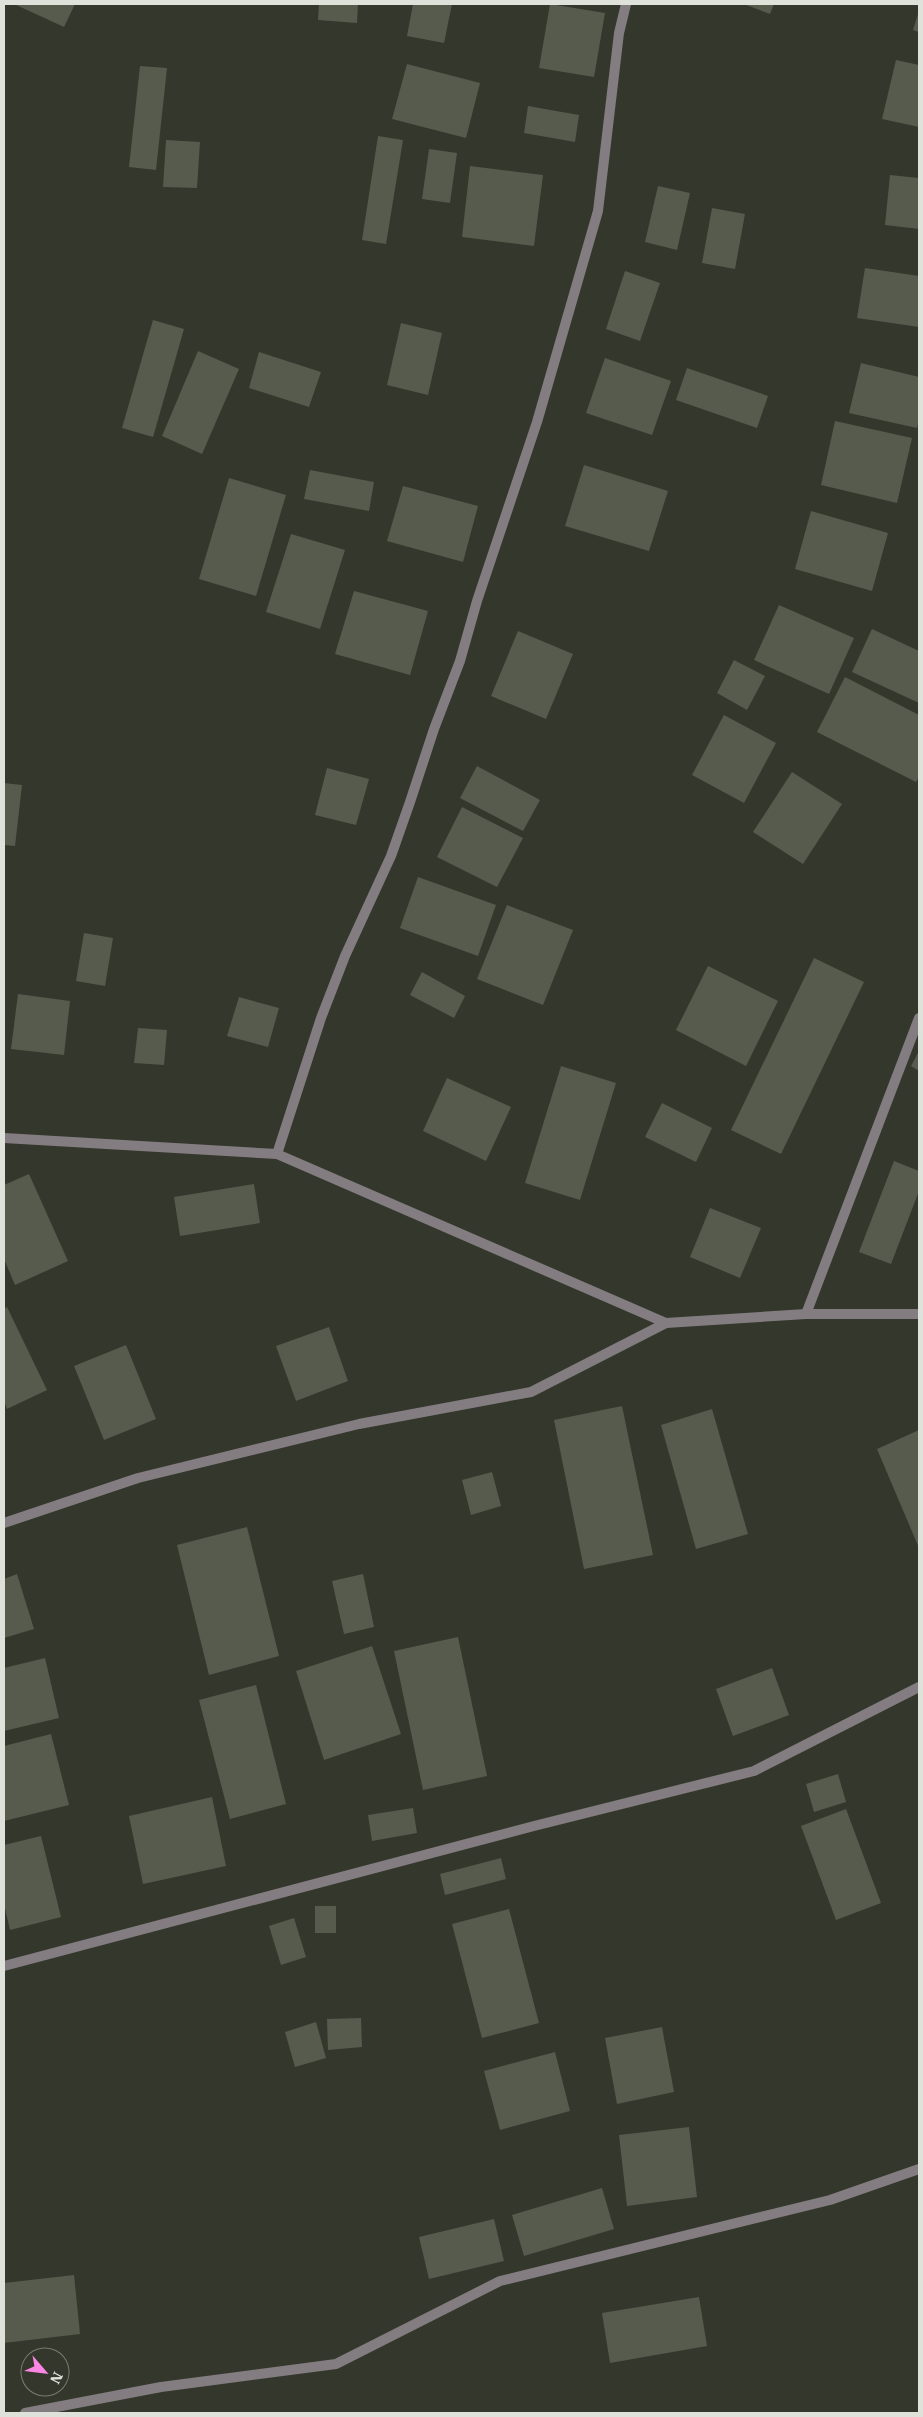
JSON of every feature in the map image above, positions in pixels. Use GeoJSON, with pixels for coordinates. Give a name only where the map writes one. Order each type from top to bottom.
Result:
{"type":"FeatureCollection","features":[{"type":"Feature","properties":{"kind":"street"},"geometry":{"type":"LineString","coordinates":[[277,1154],[320,1018],[344,956],[391,856],[434,729],[460,661],[477,601],[537,422],[598,211],[619,32],[626,4]]}},
{"type":"Feature","properties":{"kind":"street"},"geometry":{"type":"LineString","coordinates":[[806,1314],[919,1018]]}},
{"type":"Feature","properties":{"kind":"street"},"geometry":{"type":"LineString","coordinates":[[4,1138],[277,1154],[666,1323]]}},
{"type":"Feature","properties":{"kind":"street"},"geometry":{"type":"LineString","coordinates":[[4,1523],[138,1478],[359,1424],[531,1392],[666,1323],[806,1314],[919,1314]]}},
{"type":"Feature","properties":{"kind":"street"},"geometry":{"type":"LineString","coordinates":[[4,1966],[524,1828],[754,1771],[919,1687]]}},
{"type":"Feature","properties":{"kind":"street"},"geometry":{"type":"LineString","coordinates":[[25,2413],[161,2387],[336,2364],[500,2281],[830,2200],[919,2169]]}},
{"type":"Feature","properties":{"kind":"building"},"geometry":{"type":"Polygon","coordinates":[[[14,4],[75,4],[64,27],[14,4]]]}},
{"type":"Feature","properties":{"kind":"building"},"geometry":{"type":"Polygon","coordinates":[[[319,4],[358,4],[357,23],[318,20],[319,4]]]}},
{"type":"Feature","properties":{"kind":"building"},"geometry":{"type":"Polygon","coordinates":[[[413,4],[452,4],[444,43],[407,36],[413,4]]]}},
{"type":"Feature","properties":{"kind":"building"},"geometry":{"type":"Polygon","coordinates":[[[550,4],[605,13],[594,77],[539,68],[550,4]]]}},
{"type":"Feature","properties":{"kind":"building"},"geometry":{"type":"Polygon","coordinates":[[[744,4],[774,4],[770,14],[744,4]]]}},
{"type":"Feature","properties":{"kind":"building"},"geometry":{"type":"Polygon","coordinates":[[[919,11],[919,32],[913,30],[919,11]]]}},
{"type":"Feature","properties":{"kind":"building"},"geometry":{"type":"Polygon","coordinates":[[[896,60],[919,65],[919,127],[882,119],[896,60]]]}},
{"type":"Feature","properties":{"kind":"building"},"geometry":{"type":"Polygon","coordinates":[[[407,64],[480,83],[466,138],[392,119],[407,64]]]}},
{"type":"Feature","properties":{"kind":"building"},"geometry":{"type":"Polygon","coordinates":[[[140,66],[167,68],[156,170],[129,167],[140,66]]]}},
{"type":"Feature","properties":{"kind":"building"},"geometry":{"type":"Polygon","coordinates":[[[528,106],[579,115],[575,142],[524,133],[528,106]]]}},
{"type":"Feature","properties":{"kind":"building"},"geometry":{"type":"Polygon","coordinates":[[[378,136],[403,140],[386,244],[362,240],[378,136]]]}},
{"type":"Feature","properties":{"kind":"building"},"geometry":{"type":"Polygon","coordinates":[[[166,140],[200,142],[197,188],[163,187],[166,140]]]}},
{"type":"Feature","properties":{"kind":"building"},"geometry":{"type":"Polygon","coordinates":[[[429,149],[457,153],[450,203],[422,199],[429,149]]]}},
{"type":"Feature","properties":{"kind":"building"},"geometry":{"type":"Polygon","coordinates":[[[470,166],[543,175],[534,246],[462,237],[470,166]]]}},
{"type":"Feature","properties":{"kind":"building"},"geometry":{"type":"Polygon","coordinates":[[[890,175],[919,178],[919,229],[885,225],[890,175]]]}},
{"type":"Feature","properties":{"kind":"building"},"geometry":{"type":"Polygon","coordinates":[[[658,186],[690,193],[677,250],[645,242],[658,186]]]}},
{"type":"Feature","properties":{"kind":"building"},"geometry":{"type":"Polygon","coordinates":[[[712,208],[745,214],[735,269],[702,263],[712,208]]]}},
{"type":"Feature","properties":{"kind":"building"},"geometry":{"type":"Polygon","coordinates":[[[865,268],[919,276],[919,327],[857,318],[865,268]]]}},
{"type":"Feature","properties":{"kind":"building"},"geometry":{"type":"Polygon","coordinates":[[[625,271],[660,283],[640,341],[606,329],[625,271]]]}},
{"type":"Feature","properties":{"kind":"building"},"geometry":{"type":"Polygon","coordinates":[[[153,320],[184,329],[153,437],[122,428],[153,320]]]}},
{"type":"Feature","properties":{"kind":"building"},"geometry":{"type":"Polygon","coordinates":[[[401,323],[442,333],[428,395],[387,385],[401,323]]]}},
{"type":"Feature","properties":{"kind":"building"},"geometry":{"type":"Polygon","coordinates":[[[198,351],[239,369],[202,454],[162,436],[198,351]]]}},
{"type":"Feature","properties":{"kind":"building"},"geometry":{"type":"Polygon","coordinates":[[[259,352],[321,372],[309,407],[249,388],[259,352]]]}},
{"type":"Feature","properties":{"kind":"building"},"geometry":{"type":"Polygon","coordinates":[[[605,358],[671,381],[652,435],[586,413],[605,358]]]}},
{"type":"Feature","properties":{"kind":"building"},"geometry":{"type":"Polygon","coordinates":[[[861,363],[919,377],[919,419],[917,428],[849,413],[861,363]]]}},
{"type":"Feature","properties":{"kind":"building"},"geometry":{"type":"Polygon","coordinates":[[[687,368],[768,396],[757,428],[676,400],[687,368]]]}},
{"type":"Feature","properties":{"kind":"building"},"geometry":{"type":"Polygon","coordinates":[[[835,421],[912,438],[897,503],[821,485],[835,421]]]}},
{"type":"Feature","properties":{"kind":"building"},"geometry":{"type":"Polygon","coordinates":[[[584,465],[668,491],[649,551],[565,526],[584,465]]]}},
{"type":"Feature","properties":{"kind":"building"},"geometry":{"type":"Polygon","coordinates":[[[310,470],[374,482],[369,511],[304,499],[310,470]]]}},
{"type":"Feature","properties":{"kind":"building"},"geometry":{"type":"Polygon","coordinates":[[[229,478],[286,495],[256,596],[199,579],[229,478]]]}},
{"type":"Feature","properties":{"kind":"building"},"geometry":{"type":"Polygon","coordinates":[[[403,486],[478,506],[463,562],[387,541],[403,486]]]}},
{"type":"Feature","properties":{"kind":"building"},"geometry":{"type":"Polygon","coordinates":[[[811,511],[888,533],[872,591],[795,569],[811,511]]]}},
{"type":"Feature","properties":{"kind":"building"},"geometry":{"type":"Polygon","coordinates":[[[291,534],[345,550],[320,629],[266,612],[291,534]]]}},
{"type":"Feature","properties":{"kind":"building"},"geometry":{"type":"Polygon","coordinates":[[[354,591],[428,611],[410,675],[335,654],[354,591]]]}},
{"type":"Feature","properties":{"kind":"building"},"geometry":{"type":"Polygon","coordinates":[[[779,605],[854,638],[829,694],[754,660],[779,605]]]}},
{"type":"Feature","properties":{"kind":"building"},"geometry":{"type":"Polygon","coordinates":[[[872,629],[919,651],[919,703],[852,672],[872,629]]]}},
{"type":"Feature","properties":{"kind":"building"},"geometry":{"type":"Polygon","coordinates":[[[518,631],[573,654],[546,719],[491,696],[518,631]]]}},
{"type":"Feature","properties":{"kind":"building"},"geometry":{"type":"Polygon","coordinates":[[[734,660],[765,676],[747,710],[717,693],[734,660]]]}},
{"type":"Feature","properties":{"kind":"building"},"geometry":{"type":"Polygon","coordinates":[[[845,677],[919,715],[919,777],[916,782],[817,732],[845,677]]]}},
{"type":"Feature","properties":{"kind":"building"},"geometry":{"type":"Polygon","coordinates":[[[724,715],[776,743],[744,803],[692,775],[724,715]]]}},
{"type":"Feature","properties":{"kind":"building"},"geometry":{"type":"Polygon","coordinates":[[[477,766],[540,800],[523,831],[460,798],[477,766]]]}},
{"type":"Feature","properties":{"kind":"building"},"geometry":{"type":"Polygon","coordinates":[[[327,768],[369,779],[356,825],[315,815],[327,768]]]}},
{"type":"Feature","properties":{"kind":"building"},"geometry":{"type":"Polygon","coordinates":[[[792,772],[842,804],[803,864],[753,832],[792,772]]]}},
{"type":"Feature","properties":{"kind":"building"},"geometry":{"type":"Polygon","coordinates":[[[4,783],[22,785],[15,846],[4,845],[4,783]]]}},
{"type":"Feature","properties":{"kind":"building"},"geometry":{"type":"Polygon","coordinates":[[[462,807],[523,838],[497,887],[437,857],[462,807]]]}},
{"type":"Feature","properties":{"kind":"building"},"geometry":{"type":"Polygon","coordinates":[[[418,877],[496,905],[478,956],[400,928],[418,877]]]}},
{"type":"Feature","properties":{"kind":"building"},"geometry":{"type":"Polygon","coordinates":[[[507,905],[573,930],[543,1005],[477,979],[507,905]]]}},
{"type":"Feature","properties":{"kind":"building"},"geometry":{"type":"Polygon","coordinates":[[[84,933],[113,938],[105,986],[76,981],[84,933]]]}},
{"type":"Feature","properties":{"kind":"building"},"geometry":{"type":"Polygon","coordinates":[[[814,958],[864,982],[781,1154],[731,1130],[814,958]]]}},
{"type":"Feature","properties":{"kind":"building"},"geometry":{"type":"Polygon","coordinates":[[[708,966],[778,1001],[746,1066],[676,1030],[708,966]]]}},
{"type":"Feature","properties":{"kind":"building"},"geometry":{"type":"Polygon","coordinates":[[[422,972],[465,996],[454,1018],[410,995],[422,972]]]}},
{"type":"Feature","properties":{"kind":"building"},"geometry":{"type":"Polygon","coordinates":[[[18,994],[70,1001],[64,1055],[11,1049],[18,994]]]}},
{"type":"Feature","properties":{"kind":"building"},"geometry":{"type":"Polygon","coordinates":[[[239,997],[279,1008],[268,1047],[227,1036],[239,997]]]}},
{"type":"Feature","properties":{"kind":"building"},"geometry":{"type":"Polygon","coordinates":[[[138,1028],[167,1030],[164,1065],[134,1063],[138,1028]]]}},
{"type":"Feature","properties":{"kind":"building"},"geometry":{"type":"Polygon","coordinates":[[[919,1051],[919,1071],[911,1066],[919,1051]]]}},
{"type":"Feature","properties":{"kind":"building"},"geometry":{"type":"Polygon","coordinates":[[[561,1066],[616,1083],[580,1200],[525,1183],[561,1066]]]}},
{"type":"Feature","properties":{"kind":"building"},"geometry":{"type":"Polygon","coordinates":[[[447,1078],[511,1107],[486,1161],[423,1131],[447,1078]]]}},
{"type":"Feature","properties":{"kind":"building"},"geometry":{"type":"Polygon","coordinates":[[[662,1103],[712,1128],[696,1162],[645,1137],[662,1103]]]}},
{"type":"Feature","properties":{"kind":"building"},"geometry":{"type":"Polygon","coordinates":[[[894,1161],[919,1171],[919,1191],[891,1264],[859,1252],[894,1161]]]}},
{"type":"Feature","properties":{"kind":"building"},"geometry":{"type":"Polygon","coordinates":[[[29,1174],[68,1261],[15,1285],[4,1259],[4,1185],[29,1174]]]}},
{"type":"Feature","properties":{"kind":"building"},"geometry":{"type":"Polygon","coordinates":[[[254,1184],[260,1223],[180,1236],[174,1197],[254,1184]]]}},
{"type":"Feature","properties":{"kind":"building"},"geometry":{"type":"Polygon","coordinates":[[[710,1208],[761,1228],[740,1278],[690,1257],[710,1208]]]}},
{"type":"Feature","properties":{"kind":"building"},"geometry":{"type":"Polygon","coordinates":[[[7,1307],[47,1390],[7,1409],[4,1401],[4,1309],[7,1307]]]}},
{"type":"Feature","properties":{"kind":"building"},"geometry":{"type":"Polygon","coordinates":[[[329,1327],[348,1381],[296,1401],[276,1346],[329,1327]]]}},
{"type":"Feature","properties":{"kind":"building"},"geometry":{"type":"Polygon","coordinates":[[[126,1345],[156,1419],[104,1440],[74,1366],[126,1345]]]}},
{"type":"Feature","properties":{"kind":"building"},"geometry":{"type":"Polygon","coordinates":[[[622,1406],[653,1555],[584,1569],[554,1420],[622,1406]]]}},
{"type":"Feature","properties":{"kind":"building"},"geometry":{"type":"Polygon","coordinates":[[[712,1409],[748,1534],[696,1549],[661,1425],[712,1409]]]}},
{"type":"Feature","properties":{"kind":"building"},"geometry":{"type":"Polygon","coordinates":[[[919,1430],[919,1548],[877,1449],[919,1430]]]}},
{"type":"Feature","properties":{"kind":"building"},"geometry":{"type":"Polygon","coordinates":[[[492,1472],[501,1506],[471,1515],[462,1480],[492,1472]]]}},
{"type":"Feature","properties":{"kind":"building"},"geometry":{"type":"Polygon","coordinates":[[[247,1527],[279,1656],[209,1675],[177,1545],[247,1527]]]}},
{"type":"Feature","properties":{"kind":"building"},"geometry":{"type":"Polygon","coordinates":[[[17,1574],[34,1629],[4,1638],[4,1579],[17,1574]]]}},
{"type":"Feature","properties":{"kind":"building"},"geometry":{"type":"Polygon","coordinates":[[[363,1574],[374,1627],[344,1634],[332,1581],[363,1574]]]}},
{"type":"Feature","properties":{"kind":"building"},"geometry":{"type":"Polygon","coordinates":[[[458,1637],[487,1776],[423,1790],[394,1651],[458,1637]]]}},
{"type":"Feature","properties":{"kind":"building"},"geometry":{"type":"Polygon","coordinates":[[[372,1646],[401,1734],[324,1760],[296,1671],[372,1646]]]}},
{"type":"Feature","properties":{"kind":"building"},"geometry":{"type":"Polygon","coordinates":[[[45,1658],[59,1718],[4,1731],[4,1668],[45,1658]]]}},
{"type":"Feature","properties":{"kind":"building"},"geometry":{"type":"Polygon","coordinates":[[[772,1668],[789,1715],[733,1736],[716,1689],[772,1668]]]}},
{"type":"Feature","properties":{"kind":"building"},"geometry":{"type":"Polygon","coordinates":[[[256,1685],[286,1804],[230,1819],[199,1700],[256,1685]]]}},
{"type":"Feature","properties":{"kind":"building"},"geometry":{"type":"Polygon","coordinates":[[[51,1734],[69,1805],[4,1821],[4,1746],[51,1734]]]}},
{"type":"Feature","properties":{"kind":"building"},"geometry":{"type":"Polygon","coordinates":[[[838,1774],[846,1802],[814,1812],[806,1784],[838,1774]]]}},
{"type":"Feature","properties":{"kind":"building"},"geometry":{"type":"Polygon","coordinates":[[[212,1797],[226,1866],[143,1884],[129,1816],[212,1797]]]}},
{"type":"Feature","properties":{"kind":"building"},"geometry":{"type":"Polygon","coordinates":[[[413,1808],[417,1833],[372,1841],[368,1815],[413,1808]]]}},
{"type":"Feature","properties":{"kind":"building"},"geometry":{"type":"Polygon","coordinates":[[[846,1809],[881,1903],[836,1920],[801,1826],[846,1809]]]}},
{"type":"Feature","properties":{"kind":"building"},"geometry":{"type":"Polygon","coordinates":[[[41,1836],[61,1917],[10,1930],[4,1904],[4,1845],[41,1836]]]}},
{"type":"Feature","properties":{"kind":"building"},"geometry":{"type":"Polygon","coordinates":[[[501,1858],[506,1879],[445,1895],[440,1874],[501,1858]]]}},
{"type":"Feature","properties":{"kind":"building"},"geometry":{"type":"Polygon","coordinates":[[[315,1906],[336,1906],[336,1933],[315,1933],[315,1906]]]}},
{"type":"Feature","properties":{"kind":"building"},"geometry":{"type":"Polygon","coordinates":[[[509,1909],[539,2023],[482,2038],[452,1924],[509,1909]]]}},
{"type":"Feature","properties":{"kind":"building"},"geometry":{"type":"Polygon","coordinates":[[[294,1918],[306,1957],[281,1965],[269,1926],[294,1918]]]}},
{"type":"Feature","properties":{"kind":"building"},"geometry":{"type":"Polygon","coordinates":[[[361,2018],[362,2047],[328,2050],[327,2019],[361,2018]]]}},
{"type":"Feature","properties":{"kind":"building"},"geometry":{"type":"Polygon","coordinates":[[[316,2022],[326,2058],[295,2067],[285,2032],[316,2022]]]}},
{"type":"Feature","properties":{"kind":"building"},"geometry":{"type":"Polygon","coordinates":[[[662,2027],[674,2092],[617,2104],[605,2038],[662,2027]]]}},
{"type":"Feature","properties":{"kind":"building"},"geometry":{"type":"Polygon","coordinates":[[[555,2052],[570,2111],[500,2130],[484,2071],[555,2052]]]}},
{"type":"Feature","properties":{"kind":"building"},"geometry":{"type":"Polygon","coordinates":[[[689,2127],[697,2197],[627,2206],[619,2135],[689,2127]]]}},
{"type":"Feature","properties":{"kind":"building"},"geometry":{"type":"Polygon","coordinates":[[[602,2188],[614,2229],[524,2256],[512,2215],[602,2188]]]}},
{"type":"Feature","properties":{"kind":"building"},"geometry":{"type":"Polygon","coordinates":[[[494,2219],[504,2261],[429,2279],[419,2237],[494,2219]]]}},
{"type":"Feature","properties":{"kind":"building"},"geometry":{"type":"Polygon","coordinates":[[[74,2275],[80,2334],[4,2343],[4,2283],[74,2275]]]}},
{"type":"Feature","properties":{"kind":"building"},"geometry":{"type":"Polygon","coordinates":[[[699,2297],[707,2346],[610,2363],[602,2313],[699,2297]]]}}]}
